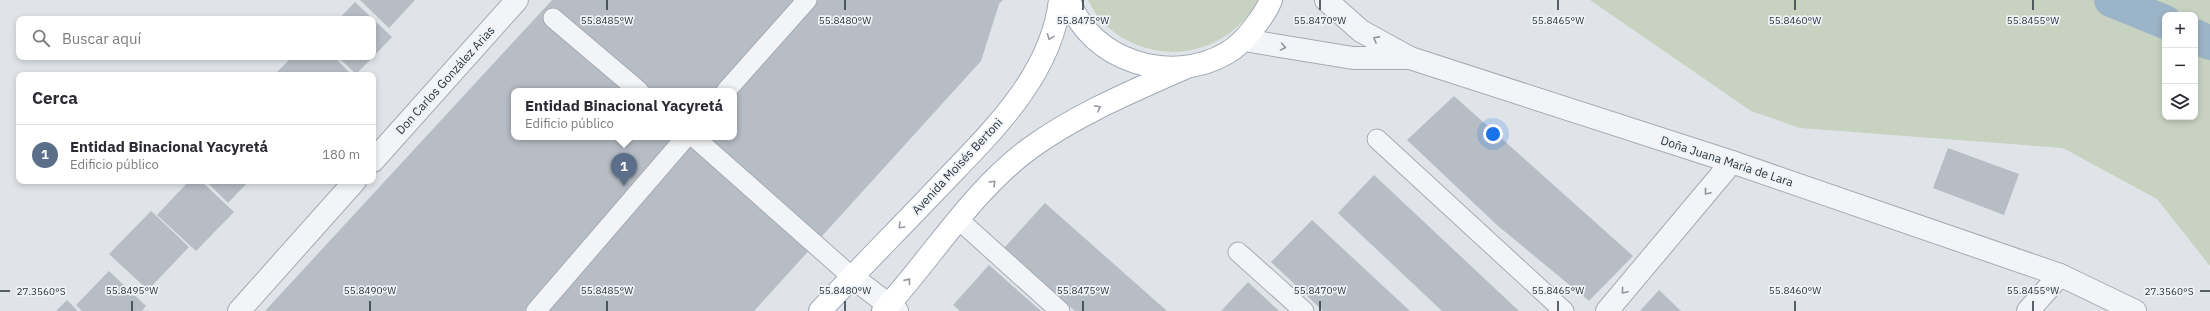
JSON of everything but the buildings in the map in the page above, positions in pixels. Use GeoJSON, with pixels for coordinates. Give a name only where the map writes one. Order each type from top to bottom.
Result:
{"type":"FeatureCollection","features":[{"type":"Feature","properties":{"kind":"main road","name":"Avenida Moisés Bertoni"},"geometry":{"type":"LineString","coordinates":[[820,311],[999,123],[1019,97],[1035,72],[1059,13],[1060,0]]}},
{"type":"Feature","properties":{"kind":"main road"},"geometry":{"type":"LineString","coordinates":[[1069,0],[1074,15],[1093,40],[1122,58],[1150,66],[1187,67]]}},
{"type":"Feature","properties":{"kind":"main road"},"geometry":{"type":"LineString","coordinates":[[890,309],[958,219],[992,183],[1028,150],[1072,121],[1120,96],[1187,67],[1208,62],[1227,53],[1244,40],[1267,10],[1271,0]]}},
{"type":"Feature","properties":{"kind":"street","name":"Don Carlos González Arias"},"geometry":{"type":"LineString","coordinates":[[376,158],[516,0]]}},
{"type":"Feature","properties":{"kind":"street","name":"Doña Juana María de Lara"},"geometry":{"type":"LineString","coordinates":[[1326,0],[1361,31],[1410,58],[1732,162],[2060,275],[2134,311]]}},
{"type":"Feature","properties":{"kind":"street"},"geometry":{"type":"LineString","coordinates":[[1244,40],[1353,58],[1410,58]]}},
{"type":"Feature","properties":{"kind":"street"},"geometry":{"type":"LineString","coordinates":[[1607,311],[1732,162]]}},
{"type":"Feature","properties":{"kind":"street"},"geometry":{"type":"LineString","coordinates":[[239,311],[352,184]]}},
{"type":"Feature","properties":{"kind":"street"},"geometry":{"type":"LineString","coordinates":[[2028,311],[2060,275]]}},
{"type":"Feature","properties":{"kind":"street"},"geometry":{"type":"LineString","coordinates":[[852,276],[890,309]]}},
{"type":"Feature","properties":{"kind":"lane"},"geometry":{"type":"LineString","coordinates":[[729,88],[807,0]]}},
{"type":"Feature","properties":{"kind":"lane"},"geometry":{"type":"LineString","coordinates":[[553,18],[635,88]]}},
{"type":"Feature","properties":{"kind":"lane"},"geometry":{"type":"LineString","coordinates":[[1377,139],[1564,311]]}},
{"type":"Feature","properties":{"kind":"lane"},"geometry":{"type":"LineString","coordinates":[[536,311],[683,140]]}},
{"type":"Feature","properties":{"kind":"lane"},"geometry":{"type":"LineString","coordinates":[[697,140],[852,276]]}},
{"type":"Feature","properties":{"kind":"lane"},"geometry":{"type":"LineString","coordinates":[[958,219],[1060,311]]}},
{"type":"Feature","properties":{"kind":"lane"},"geometry":{"type":"LineString","coordinates":[[1238,252],[1304,311]]}},
{"type":"Feature","properties":{"kind":"green space"},"geometry":{"type":"Polygon","coordinates":[[[1088,0],[1258,0],[1244,20],[1227,35],[1207,45],[1186,51],[1165,51],[1143,47],[1122,38],[1103,23],[1088,0]]]}},
{"type":"Feature","properties":{"kind":"green space"},"geometry":{"type":"Polygon","coordinates":[[[1590,0],[2210,0],[2210,266],[2157,199],[2063,148],[1800,128],[1751,111],[1590,0]]]}},
{"type":"Feature","properties":{"kind":"waterway"},"geometry":{"type":"LineString","coordinates":[[2111,0],[2162,21]]}},
{"type":"Feature","properties":{"kind":"waterway"},"geometry":{"type":"LineString","coordinates":[[2198,37],[2210,43]]}},
{"type":"Feature","properties":{"kind":"place","name":"Entidad Binacional Yacyretá"},"geometry":{"type":"Point","coordinates":[624,186]}}]}
